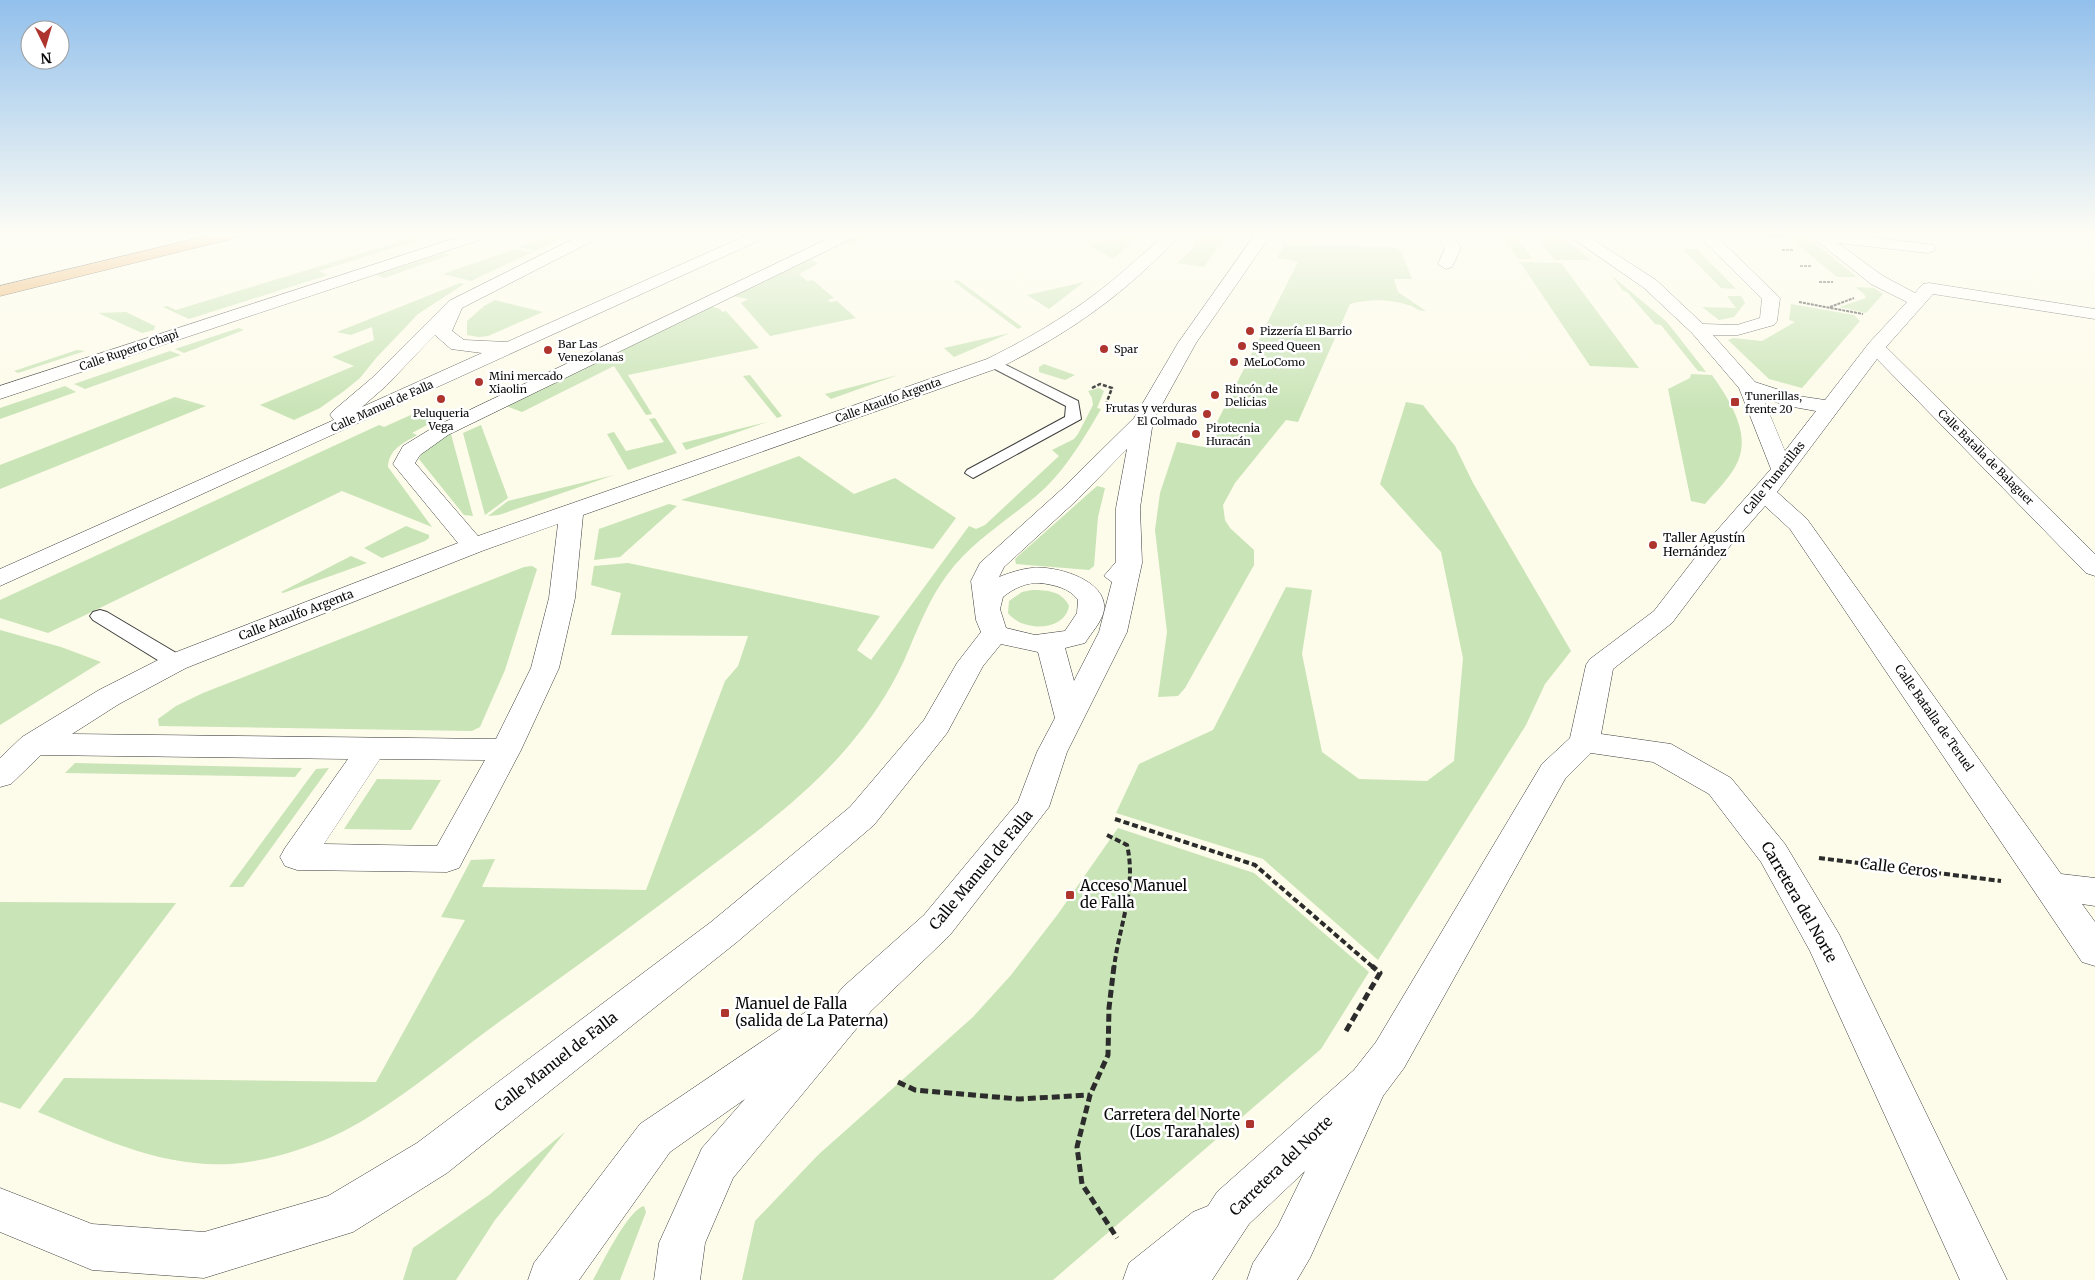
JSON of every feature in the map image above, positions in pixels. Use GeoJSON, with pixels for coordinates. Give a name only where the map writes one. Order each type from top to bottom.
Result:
{"type":"FeatureCollection","features":[{"type":"Feature","properties":{"kind":"street","name":"Calle Ruperto Chapi"},"geometry":{"type":"LineString","coordinates":[[0,393],[305,293]]}},
{"type":"Feature","properties":{"kind":"street"},"geometry":{"type":"LineString","coordinates":[[318,434],[379,382],[454,305],[478,293]]}},
{"type":"Feature","properties":{"kind":"street","name":"Calle Manuel de Falla"},"geometry":{"type":"LineString","coordinates":[[0,578],[632,293]]}},
{"type":"Feature","properties":{"kind":"street"},"geometry":{"type":"LineString","coordinates":[[473,546],[404,464],[410,451],[441,430],[727,293]]}},
{"type":"Feature","properties":{"kind":"street","name":"Calle Ataulfo Argenta"},"geometry":{"type":"LineString","coordinates":[[0,776],[33,744],[109,697],[176,662],[473,546],[572,513],[994,363],[1042,340],[1085,312],[1109,293]]}},
{"type":"Feature","properties":{"kind":"street","name":"Calle Manuel de Falla"},"geometry":{"type":"LineString","coordinates":[[0,1210],[92,1248],[204,1255],[337,1216],[432,1158],[724,932],[862,816],[936,726],[971,663],[991,618],[984,581],[993,563],[1070,494],[1143,421],[1186,343],[1222,293]]}},
{"type":"Feature","properties":{"kind":"street"},"geometry":{"type":"LineString","coordinates":[[1659,293],[1698,329],[1748,386],[1782,470]]}},
{"type":"Feature","properties":{"kind":"street"},"geometry":{"type":"LineString","coordinates":[[1698,329],[1738,330],[1768,322],[1771,298],[1766,293]]}},
{"type":"Feature","properties":{"kind":"street","name":"Calle Tunerillas"},"geometry":{"type":"LineString","coordinates":[[1584,742],[1600,665],[1663,618],[1721,542],[1764,494],[1876,347],[1911,293]]}},
{"type":"Feature","properties":{"kind":"street"},"geometry":{"type":"LineString","coordinates":[[2017,293],[2095,314]]}},
{"type":"Feature","properties":{"kind":"street"},"geometry":{"type":"LineString","coordinates":[[454,305],[442,332],[458,345],[476,348],[515,346]]}},
{"type":"Feature","properties":{"kind":"street","name":"Calle Batalla de Balaguer"},"geometry":{"type":"LineString","coordinates":[[1876,347],[2095,568]]}},
{"type":"Feature","properties":{"kind":"street"},"geometry":{"type":"LineString","coordinates":[[1748,386],[1795,402],[1830,407]]}},
{"type":"Feature","properties":{"kind":"street","name":"Calle Manuel de Falla"},"geometry":{"type":"LineString","coordinates":[[677,1280],[682,1243],[717,1163],[857,998],[937,925],[1033,808],[1052,752],[1112,632],[1129,563],[1128,508],[1143,421]]}},
{"type":"Feature","properties":{"kind":"street","name":"Calle Batalla de Teruel"},"geometry":{"type":"LineString","coordinates":[[1764,494],[1799,524],[2052,886],[2095,952]]}},
{"type":"Feature","properties":{"kind":"street"},"geometry":{"type":"LineString","coordinates":[[370,750],[297,857],[447,859],[506,750],[545,668],[562,598],[572,513]]}},
{"type":"Feature","properties":{"kind":"street"},"geometry":{"type":"LineString","coordinates":[[1092,607],[1089,597],[1083,590],[1071,582],[1050,576],[1033,576],[1002,585],[992,594],[991,618],[1016,641],[1050,645],[1075,637],[1086,622],[1092,607],[1129,563]]}},
{"type":"Feature","properties":{"kind":"street"},"geometry":{"type":"LineString","coordinates":[[1050,645],[1069,717]]}},
{"type":"Feature","properties":{"kind":"street","name":"Carretera del Norte"},"geometry":{"type":"LineString","coordinates":[[1184,1280],[1233,1208],[1368,1083],[1390,1055],[1552,772],[1584,742],[1660,752],[1720,786],[1773,853],[1826,946],[1984,1280]]}},
{"type":"Feature","properties":{"kind":"street"},"geometry":{"type":"LineString","coordinates":[[33,744],[370,750],[506,750]]}},
{"type":"Feature","properties":{"kind":"street"},"geometry":{"type":"LineString","coordinates":[[2052,886],[2095,892]]}},
{"type":"Feature","properties":{"kind":"street","name":"Calle Manuel de Falla"},"geometry":{"type":"LineString","coordinates":[[551,1280],[655,1138],[857,998]]}},
{"type":"Feature","properties":{"kind":"street","name":"Carretera del Norte"},"geometry":{"type":"LineString","coordinates":[[1270,1280],[1294,1242],[1368,1083]]}},
{"type":"Feature","properties":{"kind":"street"},"geometry":{"type":"LineString","coordinates":[[1146,1280],[1233,1208]]}},
{"type":"Feature","properties":{"kind":"lane"},"geometry":{"type":"LineString","coordinates":[[973,473],[1073,419],[1073,404],[994,363]]}},
{"type":"Feature","properties":{"kind":"lane"},"geometry":{"type":"LineString","coordinates":[[100,616],[176,662]]}},
{"type":"Feature","properties":{"kind":"path"},"geometry":{"type":"LineString","coordinates":[[1771,298],[1863,314]]}},
{"type":"Feature","properties":{"kind":"path"},"geometry":{"type":"LineString","coordinates":[[1830,307],[1855,298]]}},
{"type":"Feature","properties":{"kind":"path"},"geometry":{"type":"LineString","coordinates":[[1100,384],[1112,388],[1105,407],[1109,408]]}},
{"type":"Feature","properties":{"kind":"path"},"geometry":{"type":"LineString","coordinates":[[1115,819],[1255,864],[1380,973],[1346,1031]]}},
{"type":"Feature","properties":{"kind":"path"},"geometry":{"type":"LineString","coordinates":[[1107,835],[1126,845],[1129,854],[1129,901],[1116,948],[1109,1008],[1108,1055],[1090,1095],[1077,1147],[1078,1166],[1082,1184],[1117,1238]]}},
{"type":"Feature","properties":{"kind":"path","name":"Calle Ceros"},"geometry":{"type":"LineString","coordinates":[[1773,853],[2007,881]]}},
{"type":"Feature","properties":{"kind":"path"},"geometry":{"type":"LineString","coordinates":[[898,1082],[916,1090],[1019,1099],[1090,1095]]}},
{"type":"Feature","properties":{"kind":"green space"},"geometry":{"type":"Polygon","coordinates":[[[233,293],[272,293],[189,319],[163,307],[167,306],[176,310],[233,293]]]}},
{"type":"Feature","properties":{"kind":"green space"},"geometry":{"type":"Polygon","coordinates":[[[436,293],[451,293],[418,314],[377,357],[360,378],[320,408],[294,420],[260,405],[354,366],[332,357],[374,340],[372,327],[351,335],[337,332],[436,293]]]}},
{"type":"Feature","properties":{"kind":"green space"},"geometry":{"type":"Polygon","coordinates":[[[740,293],[828,293],[834,298],[828,300],[830,302],[837,301],[856,318],[770,336],[741,303],[748,299],[733,296],[740,293]]]}},
{"type":"Feature","properties":{"kind":"green space"},"geometry":{"type":"Polygon","coordinates":[[[969,293],[975,293],[1022,327],[1018,329],[969,293]]]}},
{"type":"Feature","properties":{"kind":"green space"},"geometry":{"type":"Polygon","coordinates":[[[1037,293],[1070,293],[1049,309],[1027,295],[1037,293]]]}},
{"type":"Feature","properties":{"kind":"green space"},"geometry":{"type":"Polygon","coordinates":[[[1282,293],[1399,293],[1426,311],[1421,311],[1401,303],[1386,301],[1365,301],[1350,304],[1298,422],[1286,420],[1235,483],[1223,505],[1225,520],[1230,528],[1254,550],[1254,565],[1185,688],[1178,696],[1158,697],[1167,632],[1155,530],[1160,493],[1177,442],[1204,447],[1282,293]]]}},
{"type":"Feature","properties":{"kind":"green space"},"geometry":{"type":"Polygon","coordinates":[[[1541,293],[1583,293],[1639,368],[1590,366],[1541,293]]]}},
{"type":"Feature","properties":{"kind":"green space"},"geometry":{"type":"Polygon","coordinates":[[[1628,293],[1632,293],[1667,322],[1706,372],[1698,371],[1661,325],[1655,324],[1628,293]]]}},
{"type":"Feature","properties":{"kind":"green space"},"geometry":{"type":"Polygon","coordinates":[[[1862,293],[1883,294],[1866,313],[1839,307],[1866,298],[1862,293]]]}},
{"type":"Feature","properties":{"kind":"green space"},"geometry":{"type":"Polygon","coordinates":[[[1727,296],[1741,296],[1745,303],[1734,317],[1719,320],[1702,307],[1736,308],[1727,296]]]}},
{"type":"Feature","properties":{"kind":"green space"},"geometry":{"type":"Polygon","coordinates":[[[495,300],[543,312],[488,336],[467,335],[467,321],[484,306],[495,300]]]}},
{"type":"Feature","properties":{"kind":"green space"},"geometry":{"type":"Polygon","coordinates":[[[1791,304],[1854,315],[1860,321],[1802,388],[1769,379],[1728,340],[1733,338],[1762,341],[1795,322],[1789,320],[1791,304]]]}},
{"type":"Feature","properties":{"kind":"green space"},"geometry":{"type":"Polygon","coordinates":[[[710,306],[720,309],[722,312],[726,311],[759,348],[628,375],[652,414],[646,415],[614,366],[522,412],[506,406],[710,306]]]}},
{"type":"Feature","properties":{"kind":"green space"},"geometry":{"type":"Polygon","coordinates":[[[126,312],[155,326],[154,330],[142,333],[98,313],[126,312]]]}},
{"type":"Feature","properties":{"kind":"green space"},"geometry":{"type":"Polygon","coordinates":[[[239,328],[244,330],[184,353],[175,349],[239,328]]]}},
{"type":"Feature","properties":{"kind":"green space"},"geometry":{"type":"Polygon","coordinates":[[[1010,333],[954,357],[944,348],[1010,333]]]}},
{"type":"Feature","properties":{"kind":"green space"},"geometry":{"type":"Polygon","coordinates":[[[77,350],[85,351],[18,373],[14,371],[77,350]]]}},
{"type":"Feature","properties":{"kind":"green space"},"geometry":{"type":"Polygon","coordinates":[[[170,351],[181,355],[85,389],[74,384],[170,351]]]}},
{"type":"Feature","properties":{"kind":"green space"},"geometry":{"type":"Polygon","coordinates":[[[1044,364],[1075,375],[1065,380],[1039,372],[1039,367],[1044,364]]]}},
{"type":"Feature","properties":{"kind":"green space"},"geometry":{"type":"Polygon","coordinates":[[[1691,374],[1712,375],[1731,405],[1740,427],[1742,439],[1741,450],[1735,467],[1705,504],[1691,501],[1668,389],[1690,378],[1691,374]]]}},
{"type":"Feature","properties":{"kind":"green space"},"geometry":{"type":"Polygon","coordinates":[[[750,375],[782,416],[777,418],[743,376],[750,375]]]}},
{"type":"Feature","properties":{"kind":"green space"},"geometry":{"type":"Polygon","coordinates":[[[898,375],[831,399],[825,394],[898,375]]]}},
{"type":"Feature","properties":{"kind":"green space"},"geometry":{"type":"Polygon","coordinates":[[[65,386],[76,392],[0,419],[0,408],[65,386]]]}},
{"type":"Feature","properties":{"kind":"green space"},"geometry":{"type":"Polygon","coordinates":[[[1099,388],[1104,391],[1097,408],[1101,409],[1072,456],[1045,488],[988,533],[956,563],[930,602],[904,660],[878,707],[863,728],[823,774],[768,823],[729,853],[385,1107],[344,1131],[317,1143],[274,1157],[231,1164],[205,1164],[156,1156],[109,1141],[38,1112],[64,1078],[376,1082],[465,920],[441,917],[471,860],[495,859],[482,887],[646,890],[725,681],[738,666],[748,636],[611,635],[621,593],[591,585],[594,566],[628,563],[880,616],[857,650],[871,660],[969,526],[976,529],[985,525],[1059,456],[1052,450],[1074,439],[1093,405],[1088,391],[1099,388]]]}},
{"type":"Feature","properties":{"kind":"green space"},"geometry":{"type":"Polygon","coordinates":[[[175,397],[206,406],[0,489],[0,465],[175,397]]]}},
{"type":"Feature","properties":{"kind":"green space"},"geometry":{"type":"Polygon","coordinates":[[[1406,402],[1423,405],[1455,446],[1473,483],[1571,651],[1545,684],[1526,725],[1378,960],[1263,859],[1116,813],[1139,764],[1213,730],[1286,587],[1312,590],[1302,654],[1322,752],[1359,779],[1427,781],[1454,761],[1463,658],[1441,552],[1380,484],[1406,402]]]}},
{"type":"Feature","properties":{"kind":"green space"},"geometry":{"type":"Polygon","coordinates":[[[422,410],[442,417],[412,433],[417,435],[401,444],[394,451],[388,467],[432,527],[342,491],[48,633],[0,618],[0,600],[379,425],[384,427],[422,410]]]}},
{"type":"Feature","properties":{"kind":"green space"},"geometry":{"type":"Polygon","coordinates":[[[655,418],[677,453],[628,470],[607,434],[614,432],[626,451],[664,442],[649,419],[655,418]]]}},
{"type":"Feature","properties":{"kind":"green space"},"geometry":{"type":"Polygon","coordinates":[[[767,422],[686,450],[682,443],[767,422]]]}},
{"type":"Feature","properties":{"kind":"green space"},"geometry":{"type":"Polygon","coordinates":[[[481,425],[508,498],[485,515],[463,433],[481,425]]]}},
{"type":"Feature","properties":{"kind":"green space"},"geometry":{"type":"Polygon","coordinates":[[[451,434],[473,516],[464,515],[419,459],[427,445],[451,434]]]}},
{"type":"Feature","properties":{"kind":"green space"},"geometry":{"type":"Polygon","coordinates":[[[799,456],[854,494],[895,478],[956,518],[933,549],[681,500],[799,456]]]}},
{"type":"Feature","properties":{"kind":"green space"},"geometry":{"type":"Polygon","coordinates":[[[614,475],[499,515],[488,516],[508,501],[614,475]]]}},
{"type":"Feature","properties":{"kind":"green space"},"geometry":{"type":"Polygon","coordinates":[[[1097,486],[1105,488],[1098,517],[1094,566],[1089,570],[1016,564],[1015,559],[1097,486]]]}},
{"type":"Feature","properties":{"kind":"green space"},"geometry":{"type":"Polygon","coordinates":[[[669,504],[677,506],[620,557],[594,560],[599,529],[669,504]]]}},
{"type":"Feature","properties":{"kind":"green space"},"geometry":{"type":"Polygon","coordinates":[[[406,526],[429,535],[429,538],[382,558],[364,548],[406,526]]]}},
{"type":"Feature","properties":{"kind":"green space"},"geometry":{"type":"Polygon","coordinates":[[[351,556],[367,563],[283,593],[281,592],[351,556]]]}},
{"type":"Feature","properties":{"kind":"green space"},"geometry":{"type":"Polygon","coordinates":[[[532,566],[537,569],[505,670],[480,727],[472,731],[159,726],[158,719],[176,706],[203,693],[524,567],[532,566]]]}},
{"type":"Feature","properties":{"kind":"green space"},"geometry":{"type":"Polygon","coordinates":[[[1032,590],[1054,592],[1062,597],[1069,606],[1065,615],[1051,625],[1042,626],[1032,626],[1014,619],[1008,613],[1009,601],[1022,592],[1032,590]]]}},
{"type":"Feature","properties":{"kind":"green space"},"geometry":{"type":"Polygon","coordinates":[[[0,630],[61,647],[101,662],[0,725],[0,630]]]}},
{"type":"Feature","properties":{"kind":"green space"},"geometry":{"type":"Polygon","coordinates":[[[75,763],[302,768],[295,777],[65,773],[75,763]]]}},
{"type":"Feature","properties":{"kind":"green space"},"geometry":{"type":"Polygon","coordinates":[[[329,768],[243,887],[229,887],[316,769],[329,768]]]}},
{"type":"Feature","properties":{"kind":"green space"},"geometry":{"type":"Polygon","coordinates":[[[377,779],[441,780],[411,830],[344,829],[377,779]]]}},
{"type":"Feature","properties":{"kind":"green space"},"geometry":{"type":"Polygon","coordinates":[[[1118,828],[1254,873],[1369,972],[1321,1049],[1053,1280],[742,1280],[755,1221],[818,1155],[973,1017],[1011,975],[1058,914],[1118,828]]]}},
{"type":"Feature","properties":{"kind":"green space"},"geometry":{"type":"Polygon","coordinates":[[[0,902],[176,903],[20,1109],[0,1102],[0,902]]]}},
{"type":"Feature","properties":{"kind":"green space"},"geometry":{"type":"Polygon","coordinates":[[[565,1132],[495,1220],[456,1280],[403,1280],[413,1248],[489,1195],[565,1132]]]}},
{"type":"Feature","properties":{"kind":"green space"},"geometry":{"type":"Polygon","coordinates":[[[644,1206],[646,1212],[620,1280],[593,1280],[623,1227],[644,1206]]]}},
{"type":"Feature","properties":{"kind":"place","name":"Pizzería El Barrio"},"geometry":{"type":"Point","coordinates":[1250,331]}},
{"type":"Feature","properties":{"kind":"place","name":"Speed Queen"},"geometry":{"type":"Point","coordinates":[1242,346]}},
{"type":"Feature","properties":{"kind":"place","name":"Spar"},"geometry":{"type":"Point","coordinates":[1104,349]}},
{"type":"Feature","properties":{"kind":"place","name":"Bar Las Venezolanas"},"geometry":{"type":"Point","coordinates":[548,350]}},
{"type":"Feature","properties":{"kind":"place","name":"MeLoComo"},"geometry":{"type":"Point","coordinates":[1234,362]}},
{"type":"Feature","properties":{"kind":"place","name":"Mini mercado Xiaolin"},"geometry":{"type":"Point","coordinates":[479,382]}},
{"type":"Feature","properties":{"kind":"place","name":"Rincón de Delicias"},"geometry":{"type":"Point","coordinates":[1215,395]}},
{"type":"Feature","properties":{"kind":"place","name":"Peluqueria Vega"},"geometry":{"type":"Point","coordinates":[441,399]}},
{"type":"Feature","properties":{"kind":"place","name":"Tunerillas, frente 20"},"geometry":{"type":"Point","coordinates":[1735,402]}},
{"type":"Feature","properties":{"kind":"place","name":"Frutas y verduras El Colmado"},"geometry":{"type":"Point","coordinates":[1207,414]}},
{"type":"Feature","properties":{"kind":"place","name":"Pirotecnia Huracán"},"geometry":{"type":"Point","coordinates":[1196,434]}},
{"type":"Feature","properties":{"kind":"place","name":"Taller Agustín Hernández"},"geometry":{"type":"Point","coordinates":[1653,545]}},
{"type":"Feature","properties":{"kind":"place","name":"Acceso Manuel de Falla"},"geometry":{"type":"Point","coordinates":[1070,895]}},
{"type":"Feature","properties":{"kind":"place","name":"Manuel de Falla (salida de La Paterna)"},"geometry":{"type":"Point","coordinates":[725,1013]}},
{"type":"Feature","properties":{"kind":"place","name":"Carretera del Norte (Los Tarahales)"},"geometry":{"type":"Point","coordinates":[1250,1124]}}]}
